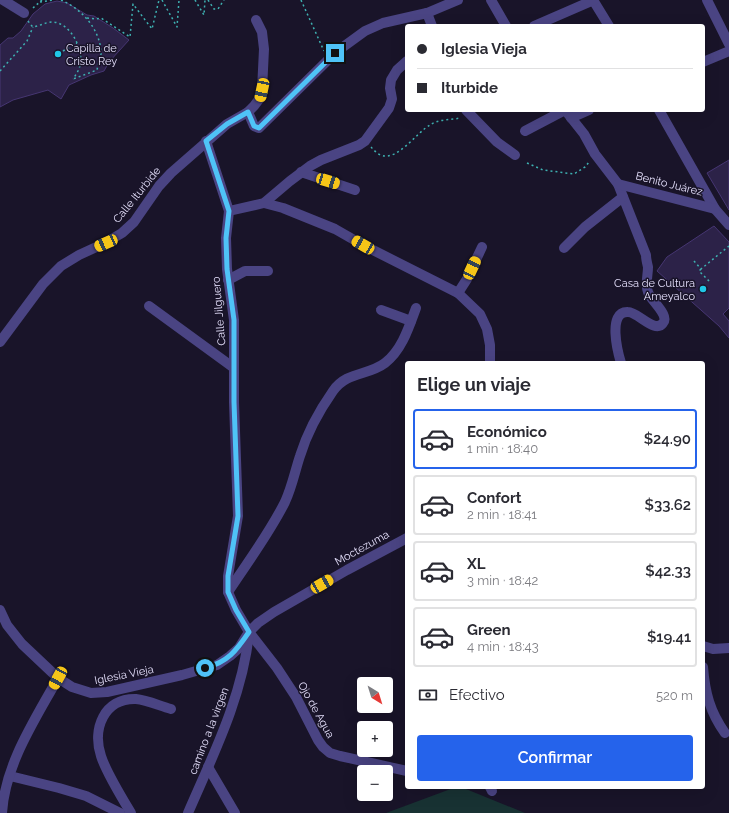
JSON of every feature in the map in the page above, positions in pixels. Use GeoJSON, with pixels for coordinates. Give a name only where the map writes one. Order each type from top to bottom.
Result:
{"type":"FeatureCollection","features":[{"type":"Feature","properties":{"kind":"street"},"geometry":{"type":"LineString","coordinates":[[3,0],[24,14]]}},
{"type":"Feature","properties":{"kind":"street"},"geometry":{"type":"LineString","coordinates":[[491,0],[505,24]]}},
{"type":"Feature","properties":{"kind":"street"},"geometry":{"type":"LineString","coordinates":[[539,24],[593,0],[608,24]]}},
{"type":"Feature","properties":{"kind":"street"},"geometry":{"type":"LineString","coordinates":[[707,0],[729,44]]}},
{"type":"Feature","properties":{"kind":"street"},"geometry":{"type":"LineString","coordinates":[[256,20],[262,32],[264,49],[262,90],[260,98],[248,112],[254,126],[259,128],[328,60],[365,31],[384,23],[427,12],[451,1]]}},
{"type":"Feature","properties":{"kind":"street"},"geometry":{"type":"LineString","coordinates":[[427,12],[431,24]]}},
{"type":"Feature","properties":{"kind":"street"},"geometry":{"type":"LineString","coordinates":[[705,61],[729,51]]}},
{"type":"Feature","properties":{"kind":"street"},"geometry":{"type":"LineString","coordinates":[[206,141],[229,211],[264,203],[301,172],[321,160],[359,145],[365,141],[389,108],[392,99],[390,88],[391,80],[397,70],[405,64]]}},
{"type":"Feature","properties":{"kind":"street","name":"Calle Iturbide"},"geometry":{"type":"LineString","coordinates":[[0,342],[43,284],[61,266],[122,233],[134,222],[159,186],[171,173],[227,124],[248,112]]}},
{"type":"Feature","properties":{"kind":"street"},"geometry":{"type":"LineString","coordinates":[[471,112],[497,142],[515,154]]}},
{"type":"Feature","properties":{"kind":"street"},"geometry":{"type":"LineString","coordinates":[[660,112],[715,209],[729,225]]}},
{"type":"Feature","properties":{"kind":"street"},"geometry":{"type":"LineString","coordinates":[[525,131],[567,113],[584,134],[595,154],[618,184],[646,255],[648,266],[648,292],[664,314],[664,321],[658,326],[652,325],[628,312],[622,313],[617,318],[615,326],[616,345],[620,361]]}},
{"type":"Feature","properties":{"kind":"street"},"geometry":{"type":"LineString","coordinates":[[301,172],[355,190]]}},
{"type":"Feature","properties":{"kind":"street","name":"Benito Juárez"},"geometry":{"type":"LineString","coordinates":[[618,184],[715,209]]}},
{"type":"Feature","properties":{"kind":"street"},"geometry":{"type":"LineString","coordinates":[[564,248],[585,227],[623,197]]}},
{"type":"Feature","properties":{"kind":"street"},"geometry":{"type":"LineString","coordinates":[[264,203],[283,208],[335,229],[363,245],[458,293],[480,314],[487,329],[490,345],[490,361]]}},
{"type":"Feature","properties":{"kind":"street","name":"Calle Jilguero"},"geometry":{"type":"LineString","coordinates":[[229,211],[226,238],[228,280],[234,320],[238,516],[228,576],[228,592],[236,610],[249,632]]}},
{"type":"Feature","properties":{"kind":"street"},"geometry":{"type":"LineString","coordinates":[[458,293],[467,279],[482,247]]}},
{"type":"Feature","properties":{"kind":"street"},"geometry":{"type":"LineString","coordinates":[[228,280],[245,270],[268,271]]}},
{"type":"Feature","properties":{"kind":"street"},"geometry":{"type":"LineString","coordinates":[[149,306],[234,368]]}},
{"type":"Feature","properties":{"kind":"street"},"geometry":{"type":"LineString","coordinates":[[228,592],[272,526],[285,502],[293,482],[300,454],[316,419],[333,391],[347,378],[373,370],[392,357],[401,344],[416,308]]}},
{"type":"Feature","properties":{"kind":"street"},"geometry":{"type":"LineString","coordinates":[[381,310],[411,321]]}},
{"type":"Feature","properties":{"kind":"street","name":"Moctezuma"},"geometry":{"type":"LineString","coordinates":[[249,632],[258,623],[274,612],[346,570],[405,539]]}},
{"type":"Feature","properties":{"kind":"street","name":"Iglesia Vieja"},"geometry":{"type":"LineString","coordinates":[[0,610],[7,625],[22,644],[58,678],[72,687],[91,693],[107,692],[182,675],[217,665],[238,648],[249,632]]}},
{"type":"Feature","properties":{"kind":"street","name":"camino a la virgen"},"geometry":{"type":"LineString","coordinates":[[188,813],[226,725],[246,656],[249,632]]}},
{"type":"Feature","properties":{"kind":"street","name":"Ojo de Agua"},"geometry":{"type":"LineString","coordinates":[[249,632],[277,668],[296,697],[323,748],[330,753],[340,756],[405,771]]}},
{"type":"Feature","properties":{"kind":"street"},"geometry":{"type":"LineString","coordinates":[[705,647],[713,649],[729,648]]}},
{"type":"Feature","properties":{"kind":"street"},"geometry":{"type":"LineString","coordinates":[[2,813],[6,788],[18,753],[58,678]]}},
{"type":"Feature","properties":{"kind":"street"},"geometry":{"type":"LineString","coordinates":[[705,686],[708,702],[717,722],[725,733]]}},
{"type":"Feature","properties":{"kind":"street"},"geometry":{"type":"LineString","coordinates":[[131,813],[101,756],[98,742],[100,722],[106,710],[124,700],[137,699],[171,709]]}},
{"type":"Feature","properties":{"kind":"street"},"geometry":{"type":"LineString","coordinates":[[208,767],[235,813]]}},
{"type":"Feature","properties":{"kind":"street"},"geometry":{"type":"LineString","coordinates":[[10,776],[86,796],[120,813]]}},
{"type":"Feature","properties":{"kind":"path"},"geometry":{"type":"LineString","coordinates":[[34,27],[24,14],[41,1],[53,0]]}},
{"type":"Feature","properties":{"kind":"path"},"geometry":{"type":"LineString","coordinates":[[0,71],[27,41],[34,27],[52,22],[62,24],[67,28],[80,49],[80,65],[73,79],[96,70],[101,54],[98,40],[91,23],[75,8],[61,0]]}},
{"type":"Feature","properties":{"kind":"path"},"geometry":{"type":"LineString","coordinates":[[86,18],[100,18],[130,37],[133,4],[152,28],[159,0]]}},
{"type":"Feature","properties":{"kind":"path"},"geometry":{"type":"LineString","coordinates":[[162,0],[177,26],[179,0]]}},
{"type":"Feature","properties":{"kind":"path"},"geometry":{"type":"LineString","coordinates":[[195,0],[204,15],[205,0]]}},
{"type":"Feature","properties":{"kind":"path"},"geometry":{"type":"LineString","coordinates":[[208,0],[214,9],[218,9],[224,0]]}},
{"type":"Feature","properties":{"kind":"path"},"geometry":{"type":"LineString","coordinates":[[301,0],[328,60]]}},
{"type":"Feature","properties":{"kind":"path"},"geometry":{"type":"LineString","coordinates":[[63,51],[77,43]]}},
{"type":"Feature","properties":{"kind":"path"},"geometry":{"type":"LineString","coordinates":[[365,141],[382,156],[389,156],[403,148],[430,124],[438,121],[462,118],[469,112]]}},
{"type":"Feature","properties":{"kind":"path"},"geometry":{"type":"LineString","coordinates":[[527,163],[544,170],[574,174],[585,167],[595,154]]}},
{"type":"Feature","properties":{"kind":"path"},"geometry":{"type":"LineString","coordinates":[[701,269],[729,246]]}},
{"type":"Feature","properties":{"kind":"path"},"geometry":{"type":"LineString","coordinates":[[694,261],[701,269],[700,271],[710,282]]}},
{"type":"Feature","properties":{"kind":"green space"},"geometry":{"type":"Polygon","coordinates":[[[451,789],[466,789],[525,813],[386,813],[451,789]]]}},
{"type":"Feature","properties":{"kind":"building","name":"Capilla de Cristo Rey"},"geometry":{"type":"Polygon","coordinates":[[[57,1],[67,3],[87,15],[94,16],[129,40],[109,62],[104,71],[69,85],[61,99],[48,90],[13,100],[0,107],[0,45],[8,38],[13,38],[21,31],[33,14],[45,4],[57,1]]]}},
{"type":"Feature","properties":{"kind":"building"},"geometry":{"type":"Polygon","coordinates":[[[729,160],[729,210],[707,173],[729,160]]]}},
{"type":"Feature","properties":{"kind":"building","name":"Casa de Cultura Ameyalco"},"geometry":{"type":"Polygon","coordinates":[[[714,226],[729,242],[729,308],[723,314],[729,321],[729,338],[719,326],[657,271],[667,257],[714,226]]]}},
{"type":"Feature","properties":{"kind":"place","name":"Capilla de Cristo Rey"},"geometry":{"type":"Point","coordinates":[58,54]}},
{"type":"Feature","properties":{"kind":"place","name":"Casa de Cultura Ameyalco"},"geometry":{"type":"Point","coordinates":[703,289]}},
{"type":"Feature","properties":{"kind":"route"},"geometry":{"type":"LineString","coordinates":[[205,668],[217,665],[230,656],[238,648],[249,632],[236,610],[228,592],[228,576],[238,516],[234,402],[234,320],[227,269],[226,238],[229,211],[206,141],[227,124],[248,112],[254,126],[259,128],[335,53]]}}]}
